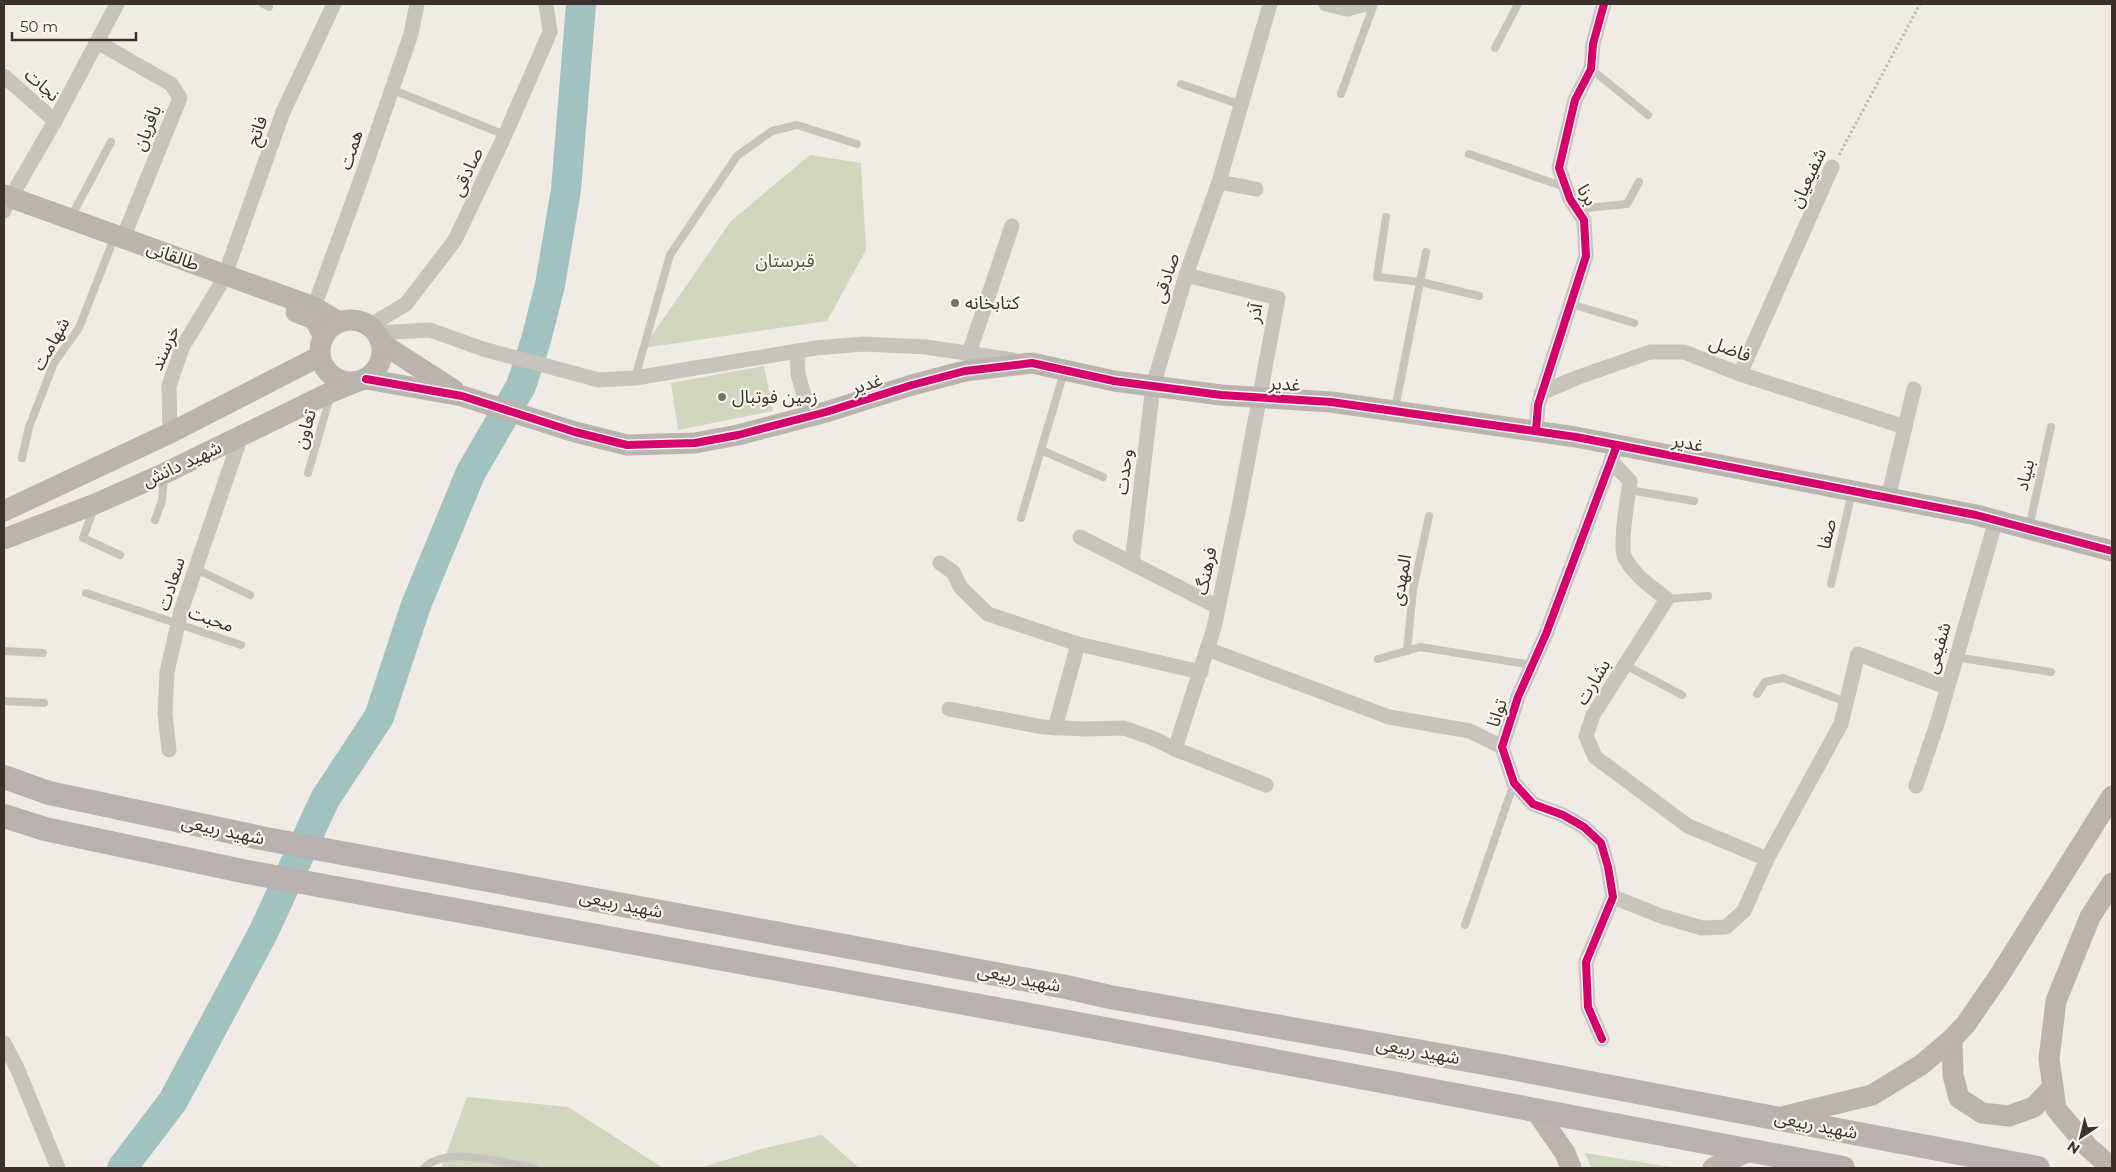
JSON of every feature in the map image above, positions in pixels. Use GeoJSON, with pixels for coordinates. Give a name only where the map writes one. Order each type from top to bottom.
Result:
{"type":"FeatureCollection","features":[{"type":"Feature","properties":{"kind":"main road","name":"شهید ربیعی"},"geometry":{"type":"LineString","coordinates":[[4,777],[49,792],[266,839],[347,852],[1066,986],[1110,997],[1777,1118],[2038,1168]]}},
{"type":"Feature","properties":{"kind":"main road","name":"شهید ربیعی"},"geometry":{"type":"LineString","coordinates":[[4,816],[45,829],[247,872],[1102,1028],[1843,1168]]}},
{"type":"Feature","properties":{"kind":"main road"},"geometry":{"type":"LineString","coordinates":[[1057,1020],[1066,986]]}},
{"type":"Feature","properties":{"kind":"main road"},"geometry":{"type":"LineString","coordinates":[[1102,1028],[1110,997]]}},
{"type":"Feature","properties":{"kind":"street"},"geometry":{"type":"LineString","coordinates":[[5,204],[55,121],[117,4]]}},
{"type":"Feature","properties":{"kind":"street","name":"فاتح"},"geometry":{"type":"LineString","coordinates":[[223,280],[283,112],[334,4]]}},
{"type":"Feature","properties":{"kind":"street","name":"همت"},"geometry":{"type":"LineString","coordinates":[[314,307],[411,34],[418,4]]}},
{"type":"Feature","properties":{"kind":"street","name":"صادقی"},"geometry":{"type":"LineString","coordinates":[[375,334],[406,304],[455,240],[505,136],[550,32],[546,4]]}},
{"type":"Feature","properties":{"kind":"street","name":"صادقی"},"geometry":{"type":"LineString","coordinates":[[1153,386],[1186,275],[1219,182],[1270,4]]}},
{"type":"Feature","properties":{"kind":"street"},"geometry":{"type":"LineString","coordinates":[[1326,4],[1347,9],[1366,4]]}},
{"type":"Feature","properties":{"kind":"street","name":"برنا"},"geometry":{"type":"LineString","coordinates":[[1536,431],[1538,405],[1586,256],[1584,220],[1570,199],[1559,168],[1574,100],[1591,68],[1593,44],[1604,4]]}},
{"type":"Feature","properties":{"kind":"street","name":"باقریان"},"geometry":{"type":"LineString","coordinates":[[97,42],[171,84],[180,98],[117,242]]}},
{"type":"Feature","properties":{"kind":"street","name":"نجات"},"geometry":{"type":"LineString","coordinates":[[4,76],[55,121]]}},
{"type":"Feature","properties":{"kind":"street","name":"شفیعیان"},"geometry":{"type":"LineString","coordinates":[[1740,374],[1832,167]]}},
{"type":"Feature","properties":{"kind":"street"},"geometry":{"type":"LineString","coordinates":[[1219,182],[1256,189]]}},
{"type":"Feature","properties":{"kind":"street","name":"طالقانی"},"geometry":{"type":"LineString","coordinates":[[5,204],[70,219],[117,242]]}},
{"type":"Feature","properties":{"kind":"street","name":"طالقانی"},"geometry":{"type":"LineString","coordinates":[[5,204],[223,280],[314,307],[328,338]]}},
{"type":"Feature","properties":{"kind":"street"},"geometry":{"type":"LineString","coordinates":[[969,353],[1012,226]]}},
{"type":"Feature","properties":{"kind":"street","name":"آذر"},"geometry":{"type":"LineString","coordinates":[[1186,275],[1278,298],[1259,397]]}},
{"type":"Feature","properties":{"kind":"street","name":"طالقانی"},"geometry":{"type":"LineString","coordinates":[[223,280],[314,319],[328,338]]}},
{"type":"Feature","properties":{"kind":"street","name":"خرسند"},"geometry":{"type":"LineString","coordinates":[[170,434],[169,386],[182,348],[223,280]]}},
{"type":"Feature","properties":{"kind":"street"},"geometry":{"type":"LineString","coordinates":[[354,321],[462,396],[361,380],[346,382],[337,379],[323,365],[328,338],[354,321]]}},
{"type":"Feature","properties":{"kind":"street"},"geometry":{"type":"LineString","coordinates":[[375,334],[430,330],[483,349],[598,380],[635,378],[797,352],[863,344],[926,347],[1032,363]]}},
{"type":"Feature","properties":{"kind":"street"},"geometry":{"type":"LineString","coordinates":[[361,380],[374,372],[380,363],[382,353],[375,334]]}},
{"type":"Feature","properties":{"kind":"street","name":"شهید دانش"},"geometry":{"type":"LineString","coordinates":[[6,510],[170,434],[328,338]]}},
{"type":"Feature","properties":{"kind":"street"},"geometry":{"type":"LineString","coordinates":[[797,352],[798,374],[810,416]]}},
{"type":"Feature","properties":{"kind":"street","name":"فاضل"},"geometry":{"type":"LineString","coordinates":[[1542,393],[1576,378],[1650,352],[1684,352],[1740,374],[1905,427]]}},
{"type":"Feature","properties":{"kind":"street","name":"غدیر"},"geometry":{"type":"LineString","coordinates":[[462,396],[534,419],[628,445],[695,443],[738,435],[810,416],[965,371],[1032,363],[1114,381],[1221,395],[1331,402],[1536,431],[1614,453],[1852,490],[1996,520],[2112,551]]}},
{"type":"Feature","properties":{"kind":"street","name":"شهید دانش"},"geometry":{"type":"LineString","coordinates":[[10,536],[95,504],[165,474],[331,392],[361,380]]}},
{"type":"Feature","properties":{"kind":"street","name":"وحدت"},"geometry":{"type":"LineString","coordinates":[[1132,563],[1153,386]]}},
{"type":"Feature","properties":{"kind":"street"},"geometry":{"type":"LineString","coordinates":[[1888,498],[1914,389]]}},
{"type":"Feature","properties":{"kind":"street","name":"فرهنگ"},"geometry":{"type":"LineString","coordinates":[[1175,749],[1201,672],[1218,607],[1259,397]]}},
{"type":"Feature","properties":{"kind":"street","name":"سعادت"},"geometry":{"type":"LineString","coordinates":[[169,750],[166,714],[167,672],[178,623],[241,436]]}},
{"type":"Feature","properties":{"kind":"street"},"geometry":{"type":"LineString","coordinates":[[1614,453],[1630,481],[1624,526],[1624,557],[1644,582],[1667,599]]}},
{"type":"Feature","properties":{"kind":"street","name":"توانا"},"geometry":{"type":"LineString","coordinates":[[1613,898],[1608,867],[1601,843],[1584,827],[1570,819],[1533,804],[1514,783],[1502,748],[1518,697],[1614,453]]}},
{"type":"Feature","properties":{"kind":"street"},"geometry":{"type":"LineString","coordinates":[[6,510],[10,536]]}},
{"type":"Feature","properties":{"kind":"street","name":"شفیعی"},"geometry":{"type":"LineString","coordinates":[[1916,786],[1996,520]]}},
{"type":"Feature","properties":{"kind":"street"},"geometry":{"type":"LineString","coordinates":[[1080,537],[1218,607]]}},
{"type":"Feature","properties":{"kind":"street"},"geometry":{"type":"LineString","coordinates":[[940,563],[953,572],[961,588],[988,614],[1078,644],[1201,672]]}},
{"type":"Feature","properties":{"kind":"street","name":"بشارت"},"geometry":{"type":"LineString","coordinates":[[1667,599],[1593,715],[1586,736],[1595,757],[1688,826],[1767,858]]}},
{"type":"Feature","properties":{"kind":"street"},"geometry":{"type":"LineString","coordinates":[[1055,728],[1078,644]]}},
{"type":"Feature","properties":{"kind":"street"},"geometry":{"type":"LineString","coordinates":[[1207,649],[1389,717],[1470,731],[1502,748]]}},
{"type":"Feature","properties":{"kind":"street"},"geometry":{"type":"LineString","coordinates":[[1602,1039],[1588,1007],[1586,962],[1613,898],[1661,916],[1702,928],[1726,927],[1744,911],[1767,858],[1841,724],[1858,654],[1946,687]]}},
{"type":"Feature","properties":{"kind":"street"},"geometry":{"type":"LineString","coordinates":[[949,709],[1055,728],[1124,728],[1266,785]]}},
{"type":"Feature","properties":{"kind":"street"},"geometry":{"type":"LineString","coordinates":[[1777,1118],[1872,1095],[1921,1065],[1952,1039],[1966,1024],[1999,976],[2112,796]]}},
{"type":"Feature","properties":{"kind":"street"},"geometry":{"type":"LineString","coordinates":[[2112,883],[2090,917],[2056,1001],[2049,1060],[2056,1109],[2088,1147],[2112,1168]]}},
{"type":"Feature","properties":{"kind":"street"},"geometry":{"type":"LineString","coordinates":[[1952,1039],[1953,1075],[1959,1098],[1982,1113],[2009,1116],[2034,1107],[2053,1087]]}},
{"type":"Feature","properties":{"kind":"street"},"geometry":{"type":"LineString","coordinates":[[4,1043],[18,1070],[58,1168]]}},
{"type":"Feature","properties":{"kind":"street"},"geometry":{"type":"LineString","coordinates":[[1536,1111],[1565,1153],[1571,1168]]}},
{"type":"Feature","properties":{"kind":"street"},"geometry":{"type":"LineString","coordinates":[[1713,1168],[1749,1151]]}},
{"type":"Feature","properties":{"kind":"lane"},"geometry":{"type":"LineString","coordinates":[[1341,94],[1374,4]]}},
{"type":"Feature","properties":{"kind":"lane"},"geometry":{"type":"LineString","coordinates":[[1495,48],[1518,4]]}},
{"type":"Feature","properties":{"kind":"lane"},"geometry":{"type":"LineString","coordinates":[[1591,68],[1648,115]]}},
{"type":"Feature","properties":{"kind":"lane"},"geometry":{"type":"LineString","coordinates":[[1182,84],[1241,104]]}},
{"type":"Feature","properties":{"kind":"lane"},"geometry":{"type":"LineString","coordinates":[[391,89],[505,136]]}},
{"type":"Feature","properties":{"kind":"lane"},"geometry":{"type":"LineString","coordinates":[[635,378],[670,255],[737,156],[772,131],[797,125],[858,144]]}},
{"type":"Feature","properties":{"kind":"lane"},"geometry":{"type":"LineString","coordinates":[[70,219],[111,142]]}},
{"type":"Feature","properties":{"kind":"lane"},"geometry":{"type":"LineString","coordinates":[[1469,154],[1566,187]]}},
{"type":"Feature","properties":{"kind":"lane"},"geometry":{"type":"LineString","coordinates":[[1577,209],[1627,204],[1639,182]]}},
{"type":"Feature","properties":{"kind":"lane"},"geometry":{"type":"LineString","coordinates":[[1386,217],[1377,277],[1421,282],[1479,296]]}},
{"type":"Feature","properties":{"kind":"lane","name":"شهامت"},"geometry":{"type":"LineString","coordinates":[[22,458],[29,427],[54,363],[79,328],[117,242]]}},
{"type":"Feature","properties":{"kind":"lane"},"geometry":{"type":"LineString","coordinates":[[1394,411],[1426,252]]}},
{"type":"Feature","properties":{"kind":"lane"},"geometry":{"type":"LineString","coordinates":[[1571,304],[1634,323]]}},
{"type":"Feature","properties":{"kind":"lane"},"geometry":{"type":"LineString","coordinates":[[1021,518],[1065,370]]}},
{"type":"Feature","properties":{"kind":"lane","name":"تعاون"},"geometry":{"type":"LineString","coordinates":[[308,473],[331,392]]}},
{"type":"Feature","properties":{"kind":"lane","name":"بنیاد"},"geometry":{"type":"LineString","coordinates":[[2029,529],[2051,428]]}},
{"type":"Feature","properties":{"kind":"lane"},"geometry":{"type":"LineString","coordinates":[[1041,450],[1103,477]]}},
{"type":"Feature","properties":{"kind":"lane"},"geometry":{"type":"LineString","coordinates":[[155,520],[162,501],[165,474]]}},
{"type":"Feature","properties":{"kind":"lane"},"geometry":{"type":"LineString","coordinates":[[1629,490],[1694,502]]}},
{"type":"Feature","properties":{"kind":"lane","name":"صفا"},"geometry":{"type":"LineString","coordinates":[[1831,584],[1852,490]]}},
{"type":"Feature","properties":{"kind":"lane"},"geometry":{"type":"LineString","coordinates":[[95,504],[83,538],[120,554]]}},
{"type":"Feature","properties":{"kind":"lane","name":"المهدی"},"geometry":{"type":"LineString","coordinates":[[1407,651],[1412,590],[1429,516]]}},
{"type":"Feature","properties":{"kind":"lane"},"geometry":{"type":"LineString","coordinates":[[196,569],[250,595]]}},
{"type":"Feature","properties":{"kind":"lane","name":"محبت"},"geometry":{"type":"LineString","coordinates":[[86,593],[241,645]]}},
{"type":"Feature","properties":{"kind":"lane"},"geometry":{"type":"LineString","coordinates":[[1667,599],[1708,596]]}},
{"type":"Feature","properties":{"kind":"lane"},"geometry":{"type":"LineString","coordinates":[[1378,659],[1420,647],[1532,665]]}},
{"type":"Feature","properties":{"kind":"lane"},"geometry":{"type":"LineString","coordinates":[[4,652],[43,653]]}},
{"type":"Feature","properties":{"kind":"lane"},"geometry":{"type":"LineString","coordinates":[[1955,657],[2051,672]]}},
{"type":"Feature","properties":{"kind":"lane"},"geometry":{"type":"LineString","coordinates":[[1625,665],[1682,695]]}},
{"type":"Feature","properties":{"kind":"lane"},"geometry":{"type":"LineString","coordinates":[[1757,694],[1765,682],[1783,678],[1846,702]]}},
{"type":"Feature","properties":{"kind":"lane"},"geometry":{"type":"LineString","coordinates":[[4,701],[44,702]]}},
{"type":"Feature","properties":{"kind":"lane"},"geometry":{"type":"LineString","coordinates":[[1465,925],[1514,783]]}},
{"type":"Feature","properties":{"kind":"lane"},"geometry":{"type":"LineString","coordinates":[[424,1168],[430,1163],[461,1156],[534,1168]]}},
{"type":"Feature","properties":{"kind":"green space","name":"قبرستان"},"geometry":{"type":"Polygon","coordinates":[[[810,155],[861,163],[866,250],[827,321],[643,348],[731,221],[810,155]]]}},
{"type":"Feature","properties":{"kind":"green space","name":"زمین فوتبال"},"geometry":{"type":"Polygon","coordinates":[[[764,366],[773,411],[678,430],[671,383],[764,366]]]}},
{"type":"Feature","properties":{"kind":"green space"},"geometry":{"type":"Polygon","coordinates":[[[467,1097],[568,1107],[663,1168],[441,1168],[467,1097]]]}},
{"type":"Feature","properties":{"kind":"green space"},"geometry":{"type":"Polygon","coordinates":[[[822,1135],[859,1168],[700,1168],[761,1149],[822,1135]]]}},
{"type":"Feature","properties":{"kind":"green space"},"geometry":{"type":"Polygon","coordinates":[[[1585,1153],[1671,1167],[1591,1168],[1585,1153]]]}},
{"type":"Feature","properties":{"kind":"waterway"},"geometry":{"type":"LineString","coordinates":[[122,1168],[173,1101],[263,933],[325,799],[379,717],[416,605],[471,472],[521,386],[536,340],[550,285],[566,190],[581,4]]}},
{"type":"Feature","properties":{"kind":"cycle path"},"geometry":{"type":"LineString","coordinates":[[1536,431],[1538,405],[1586,256],[1584,220],[1570,199],[1559,168],[1575,100],[1591,69],[1593,44],[1604,4]]}},
{"type":"Feature","properties":{"kind":"cycle path"},"geometry":{"type":"LineString","coordinates":[[366,379],[462,396],[575,432],[627,445],[695,443],[738,435],[826,412],[912,385],[965,371],[1032,363],[1114,381],[1221,395],[1331,402],[1576,437],[1976,515],[2112,551]]}},
{"type":"Feature","properties":{"kind":"cycle path"},"geometry":{"type":"LineString","coordinates":[[1602,1039],[1588,1007],[1586,962],[1613,897],[1608,867],[1601,843],[1584,827],[1563,815],[1533,804],[1514,783],[1502,747],[1518,697],[1546,634],[1617,445]]}},
{"type":"Feature","properties":{"kind":"place","name":"کتابخانه"},"geometry":{"type":"Point","coordinates":[955,303]}},
{"type":"Feature","properties":{"kind":"place","name":"زمین فوتبال"},"geometry":{"type":"Point","coordinates":[722,397]}}]}
